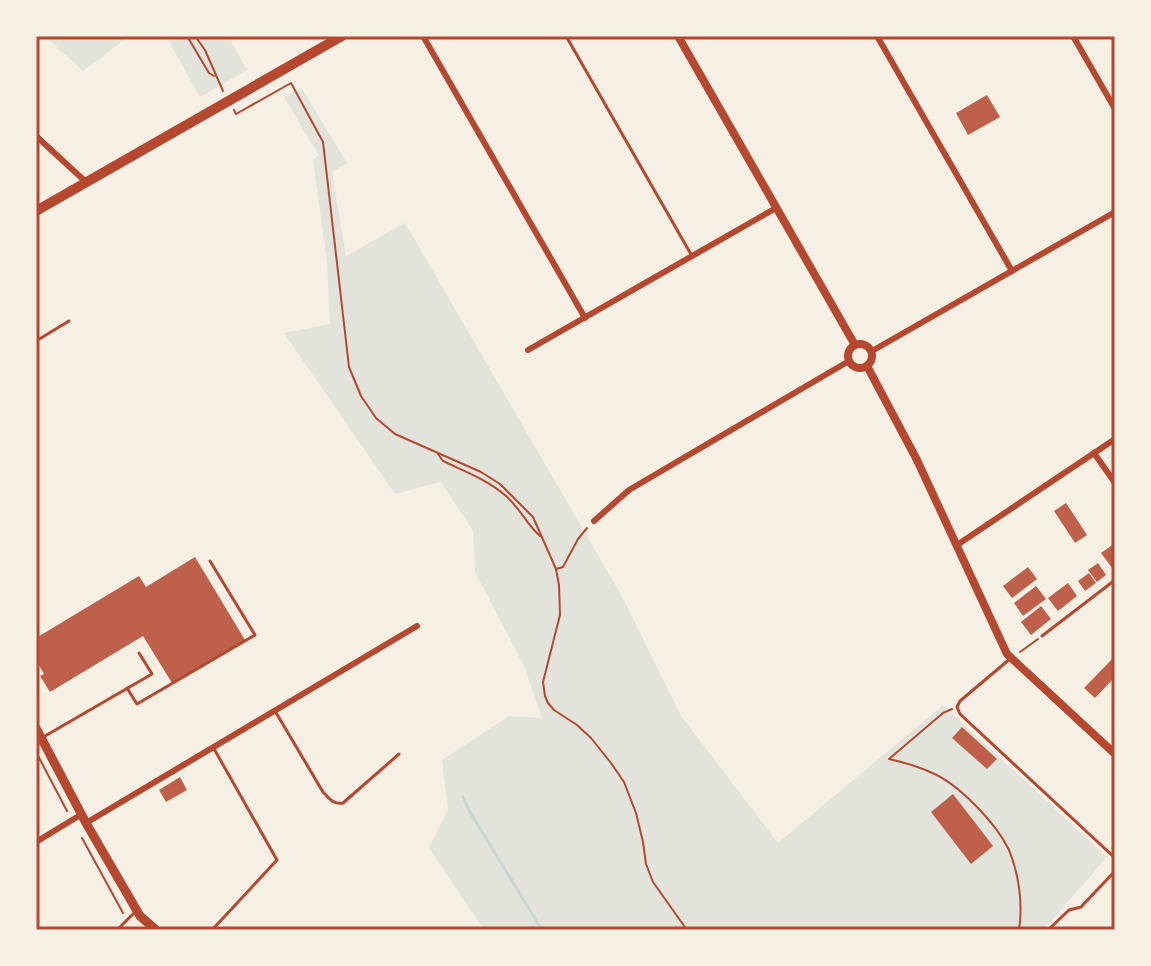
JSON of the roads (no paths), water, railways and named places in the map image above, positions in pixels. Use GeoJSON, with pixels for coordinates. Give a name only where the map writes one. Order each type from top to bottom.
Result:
{"type":"FeatureCollection","features":[{"type":"Feature","properties":{"kind":"main road"},"geometry":{"type":"LineString","coordinates":[[36,211],[342,36]]}},
{"type":"Feature","properties":{"kind":"main road"},"geometry":{"type":"LineString","coordinates":[[36,728],[136,910],[156,930]]}},
{"type":"Feature","properties":{"kind":"street"},"geometry":{"type":"LineString","coordinates":[[423,36],[585,318]]}},
{"type":"Feature","properties":{"kind":"street"},"geometry":{"type":"LineString","coordinates":[[678,36],[855,345]]}},
{"type":"Feature","properties":{"kind":"street"},"geometry":{"type":"LineString","coordinates":[[877,36],[1012,271]]}},
{"type":"Feature","properties":{"kind":"street"},"geometry":{"type":"LineString","coordinates":[[1073,36],[1115,109]]}},
{"type":"Feature","properties":{"kind":"street"},"geometry":{"type":"LineString","coordinates":[[36,136],[86,182]]}},
{"type":"Feature","properties":{"kind":"street"},"geometry":{"type":"LineString","coordinates":[[528,350],[776,208]]}},
{"type":"Feature","properties":{"kind":"street"},"geometry":{"type":"LineString","coordinates":[[872,351],[1115,212]]}},
{"type":"Feature","properties":{"kind":"street"},"geometry":{"type":"LineString","coordinates":[[864,344],[872,351],[872,359],[867,366],[857,368],[849,361],[848,352],[855,345],[864,344]]}},
{"type":"Feature","properties":{"kind":"street"},"geometry":{"type":"LineString","coordinates":[[594,521],[629,490],[849,361]]}},
{"type":"Feature","properties":{"kind":"street"},"geometry":{"type":"LineString","coordinates":[[867,366],[917,460],[1007,654],[1115,754]]}},
{"type":"Feature","properties":{"kind":"street"},"geometry":{"type":"LineString","coordinates":[[957,545],[1115,439]]}},
{"type":"Feature","properties":{"kind":"street"},"geometry":{"type":"LineString","coordinates":[[1094,453],[1115,483]]}},
{"type":"Feature","properties":{"kind":"street"},"geometry":{"type":"LineString","coordinates":[[36,842],[84,819],[213,747],[417,626]]}},
{"type":"Feature","properties":{"kind":"lane"},"geometry":{"type":"LineString","coordinates":[[566,36],[692,256]]}},
{"type":"Feature","properties":{"kind":"lane"},"geometry":{"type":"LineString","coordinates":[[36,341],[69,321]]}},
{"type":"Feature","properties":{"kind":"lane"},"geometry":{"type":"LineString","coordinates":[[127,688],[137,704],[255,635],[210,561]]}},
{"type":"Feature","properties":{"kind":"lane"},"geometry":{"type":"LineString","coordinates":[[1042,636],[1115,580]]}},
{"type":"Feature","properties":{"kind":"lane"},"geometry":{"type":"LineString","coordinates":[[42,738],[152,674],[139,653]]}},
{"type":"Feature","properties":{"kind":"lane"},"geometry":{"type":"LineString","coordinates":[[1011,658],[960,701],[957,707],[960,714],[1115,858]]}},
{"type":"Feature","properties":{"kind":"lane"},"geometry":{"type":"LineString","coordinates":[[275,711],[323,792],[338,804],[399,754]]}},
{"type":"Feature","properties":{"kind":"lane"},"geometry":{"type":"LineString","coordinates":[[212,930],[277,860],[213,747]]}},
{"type":"Feature","properties":{"kind":"lane"},"geometry":{"type":"LineString","coordinates":[[1048,930],[1069,910],[1081,907],[1115,871]]}},
{"type":"Feature","properties":{"kind":"lane"},"geometry":{"type":"LineString","coordinates":[[117,930],[136,910]]}},
{"type":"Feature","properties":{"kind":"waterway"},"geometry":{"type":"LineString","coordinates":[[463,797],[542,930]]}}]}
